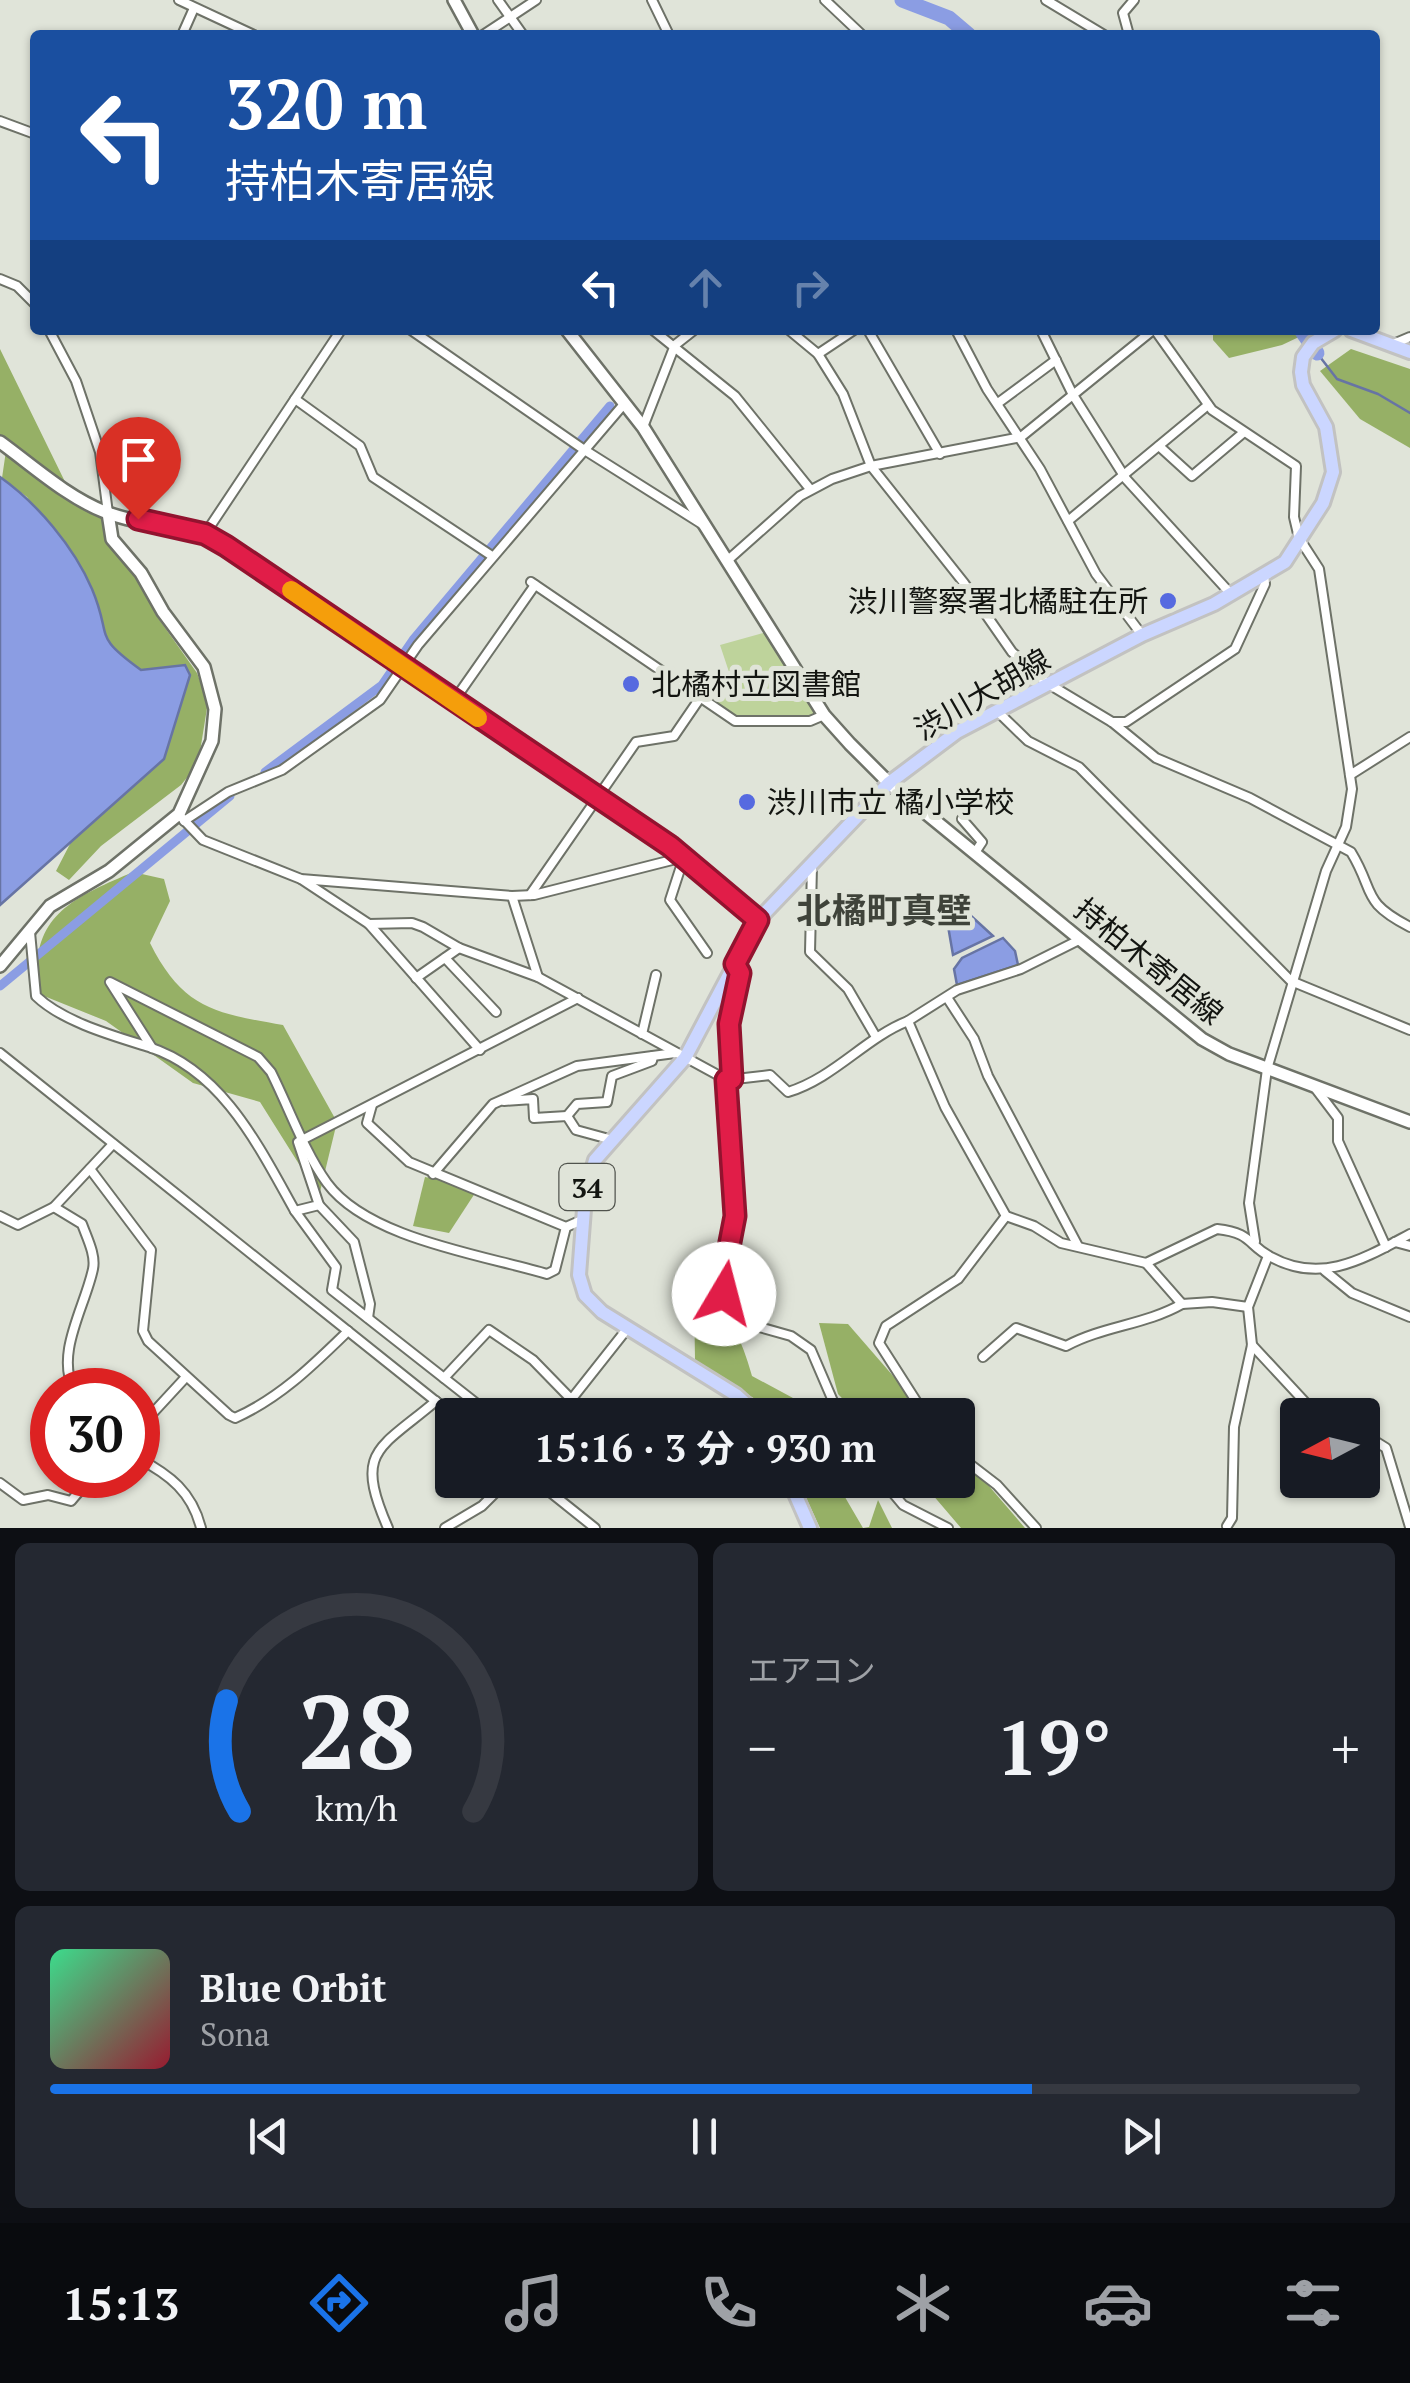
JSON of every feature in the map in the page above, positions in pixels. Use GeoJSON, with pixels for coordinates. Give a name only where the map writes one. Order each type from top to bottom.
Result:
{"type":"FeatureCollection","features":[{"type":"Feature","properties":{"kind":"main road"},"geometry":{"type":"LineString","coordinates":[[454,0],[470,30]]}},
{"type":"Feature","properties":{"kind":"main road","name":"持柏木寄居線"},"geometry":{"type":"LineString","coordinates":[[571,335],[643,427],[824,715],[889,783],[1202,1039],[1267,1069],[1410,1122]]}},
{"type":"Feature","properties":{"kind":"main road","name":"渋川大胡線"},"geometry":{"type":"LineString","coordinates":[[739,1398],[592,1304],[581,1285],[582,1220],[589,1176],[610,1140],[680,1056],[758,920],[889,783],[996,709],[1230,593],[1284,562],[1323,503],[1333,472],[1332,447],[1303,385],[1303,357],[1323,335]]}},
{"type":"Feature","properties":{"kind":"main road"},"geometry":{"type":"LineString","coordinates":[[1364,335],[1410,352]]}},
{"type":"Feature","properties":{"kind":"main road"},"geometry":{"type":"LineString","coordinates":[[0,442],[66,490],[108,513],[205,534],[684,857],[758,920]]}},
{"type":"Feature","properties":{"kind":"main road"},"geometry":{"type":"LineString","coordinates":[[0,966],[63,894],[109,871],[185,823],[212,742],[212,689],[204,667],[162,612],[141,573],[112,539],[108,513]]}},
{"type":"Feature","properties":{"kind":"main road"},"geometry":{"type":"LineString","coordinates":[[798,1498],[810,1528]]}},
{"type":"Feature","properties":{"kind":"street"},"geometry":{"type":"LineString","coordinates":[[179,0],[243,30]]}},
{"type":"Feature","properties":{"kind":"street"},"geometry":{"type":"LineString","coordinates":[[498,0],[519,30]]}},
{"type":"Feature","properties":{"kind":"street"},"geometry":{"type":"LineString","coordinates":[[493,30],[536,0]]}},
{"type":"Feature","properties":{"kind":"street"},"geometry":{"type":"LineString","coordinates":[[652,0],[667,30]]}},
{"type":"Feature","properties":{"kind":"street"},"geometry":{"type":"LineString","coordinates":[[824,0],[857,30]]}},
{"type":"Feature","properties":{"kind":"street"},"geometry":{"type":"LineString","coordinates":[[1046,0],[1096,30]]}},
{"type":"Feature","properties":{"kind":"street"},"geometry":{"type":"LineString","coordinates":[[1127,30],[1122,13],[1134,0]]}},
{"type":"Feature","properties":{"kind":"street"},"geometry":{"type":"LineString","coordinates":[[184,30],[194,8]]}},
{"type":"Feature","properties":{"kind":"street"},"geometry":{"type":"LineString","coordinates":[[0,121],[30,132]]}},
{"type":"Feature","properties":{"kind":"street"},"geometry":{"type":"LineString","coordinates":[[0,279],[17,286],[30,299]]}},
{"type":"Feature","properties":{"kind":"street"},"geometry":{"type":"LineString","coordinates":[[55,335],[100,452],[108,513]]}},
{"type":"Feature","properties":{"kind":"street"},"geometry":{"type":"LineString","coordinates":[[205,534],[337,335]]}},
{"type":"Feature","properties":{"kind":"street"},"geometry":{"type":"LineString","coordinates":[[418,335],[689,519],[707,526]]}},
{"type":"Feature","properties":{"kind":"street"},"geometry":{"type":"LineString","coordinates":[[660,335],[735,396],[810,490]]}},
{"type":"Feature","properties":{"kind":"street"},"geometry":{"type":"LineString","coordinates":[[643,427],[675,345],[688,335]]}},
{"type":"Feature","properties":{"kind":"street"},"geometry":{"type":"LineString","coordinates":[[795,335],[818,354],[843,394],[871,466],[964,583],[991,627],[1047,683],[1112,722],[1156,758],[1250,798],[1351,852],[1370,899],[1383,913],[1410,927]]}},
{"type":"Feature","properties":{"kind":"street"},"geometry":{"type":"LineString","coordinates":[[818,354],[846,335]]}},
{"type":"Feature","properties":{"kind":"street"},"geometry":{"type":"LineString","coordinates":[[871,335],[940,454]]}},
{"type":"Feature","properties":{"kind":"street"},"geometry":{"type":"LineString","coordinates":[[959,335],[1021,437],[1096,574],[1142,635]]}},
{"type":"Feature","properties":{"kind":"street"},"geometry":{"type":"LineString","coordinates":[[1044,335],[1073,395],[1124,475],[1230,593]]}},
{"type":"Feature","properties":{"kind":"street"},"geometry":{"type":"LineString","coordinates":[[728,560],[810,490],[871,466],[1021,437],[1148,335]]}},
{"type":"Feature","properties":{"kind":"street"},"geometry":{"type":"LineString","coordinates":[[1158,335],[1208,405],[1243,433],[1269,444],[1296,466],[1294,517],[1299,538],[1319,568],[1339,683],[1339,726],[1350,775],[1346,827],[1336,846],[1291,981],[1267,1069],[1249,1203],[1255,1241]]}},
{"type":"Feature","properties":{"kind":"street"},"geometry":{"type":"LineString","coordinates":[[1391,345],[1410,337]]}},
{"type":"Feature","properties":{"kind":"street"},"geometry":{"type":"LineString","coordinates":[[998,403],[1056,360]]}},
{"type":"Feature","properties":{"kind":"street"},"geometry":{"type":"LineString","coordinates":[[295,400],[360,446],[373,476],[491,555]]}},
{"type":"Feature","properties":{"kind":"street"},"geometry":{"type":"LineString","coordinates":[[480,1050],[369,924],[302,879],[203,840],[185,823],[228,792],[282,770],[380,700],[398,664],[624,404]]}},
{"type":"Feature","properties":{"kind":"street"},"geometry":{"type":"LineString","coordinates":[[1068,521],[1208,405]]}},
{"type":"Feature","properties":{"kind":"street"},"geometry":{"type":"LineString","coordinates":[[1159,446],[1192,476],[1243,433]]}},
{"type":"Feature","properties":{"kind":"street"},"geometry":{"type":"LineString","coordinates":[[1112,722],[1126,722],[1235,649],[1265,584],[1264,575]]}},
{"type":"Feature","properties":{"kind":"street"},"geometry":{"type":"LineString","coordinates":[[453,702],[533,584],[735,722],[810,722],[824,715]]}},
{"type":"Feature","properties":{"kind":"street"},"geometry":{"type":"LineString","coordinates":[[530,896],[636,742],[674,736],[700,698]]}},
{"type":"Feature","properties":{"kind":"street"},"geometry":{"type":"LineString","coordinates":[[996,709],[1028,741],[1079,767],[1291,981],[1410,1030]]}},
{"type":"Feature","properties":{"kind":"street"},"geometry":{"type":"LineString","coordinates":[[1350,775],[1410,737]]}},
{"type":"Feature","properties":{"kind":"street"},"geometry":{"type":"LineString","coordinates":[[962,819],[982,842],[976,851]]}},
{"type":"Feature","properties":{"kind":"street"},"geometry":{"type":"LineString","coordinates":[[302,879],[530,896],[684,857]]}},
{"type":"Feature","properties":{"kind":"street"},"geometry":{"type":"LineString","coordinates":[[684,857],[670,900],[707,952]]}},
{"type":"Feature","properties":{"kind":"street"},"geometry":{"type":"LineString","coordinates":[[812,864],[810,952],[848,989],[876,1038]]}},
{"type":"Feature","properties":{"kind":"street"},"geometry":{"type":"LineString","coordinates":[[512,896],[538,977]]}},
{"type":"Feature","properties":{"kind":"street"},"geometry":{"type":"LineString","coordinates":[[369,924],[412,923],[459,948],[538,977],[729,1080],[770,1075],[788,1092],[958,990],[1021,968],[1081,938]]}},
{"type":"Feature","properties":{"kind":"street"},"geometry":{"type":"LineString","coordinates":[[30,932],[34,988],[42,1002],[152,1048],[218,1088],[336,1268],[332,1290],[469,1398]]}},
{"type":"Feature","properties":{"kind":"street"},"geometry":{"type":"LineString","coordinates":[[416,978],[459,948]]}},
{"type":"Feature","properties":{"kind":"street"},"geometry":{"type":"LineString","coordinates":[[445,958],[496,1012]]}},
{"type":"Feature","properties":{"kind":"street"},"geometry":{"type":"LineString","coordinates":[[735,964],[740,973],[729,1024],[735,1216],[724,1273],[728,1303],[738,1321],[791,1336],[811,1350],[832,1398]]}},
{"type":"Feature","properties":{"kind":"street"},"geometry":{"type":"LineString","coordinates":[[642,1034],[656,975]]}},
{"type":"Feature","properties":{"kind":"street"},"geometry":{"type":"LineString","coordinates":[[152,1048],[110,982],[258,1057],[271,1072],[327,1183],[376,1222],[431,1243],[548,1274],[555,1270],[566,1227]]}},
{"type":"Feature","properties":{"kind":"street"},"geometry":{"type":"LineString","coordinates":[[368,1318],[370,1304],[354,1242],[319,1205],[296,1146],[303,1138],[578,998]]}},
{"type":"Feature","properties":{"kind":"street"},"geometry":{"type":"LineString","coordinates":[[948,999],[974,1038],[988,1076],[1078,1246]]}},
{"type":"Feature","properties":{"kind":"street"},"geometry":{"type":"LineString","coordinates":[[908,1022],[945,1107],[1006,1216],[1078,1246],[1146,1263],[1182,1304]]}},
{"type":"Feature","properties":{"kind":"street"},"geometry":{"type":"LineString","coordinates":[[0,1054],[435,1400]]}},
{"type":"Feature","properties":{"kind":"street"},"geometry":{"type":"LineString","coordinates":[[499,1101],[533,1098],[534,1118],[567,1116],[578,1104],[606,1102],[612,1076],[652,1061],[652,1056]]}},
{"type":"Feature","properties":{"kind":"street"},"geometry":{"type":"LineString","coordinates":[[433,1174],[499,1101],[577,1066],[680,1056]]}},
{"type":"Feature","properties":{"kind":"street"},"geometry":{"type":"LineString","coordinates":[[1316,1088],[1338,1118],[1338,1141],[1386,1247]]}},
{"type":"Feature","properties":{"kind":"street"},"geometry":{"type":"LineString","coordinates":[[372,1105],[367,1124],[385,1144],[433,1174],[526,1207],[566,1227]]}},
{"type":"Feature","properties":{"kind":"street"},"geometry":{"type":"LineString","coordinates":[[567,1116],[576,1130],[610,1140]]}},
{"type":"Feature","properties":{"kind":"street"},"geometry":{"type":"LineString","coordinates":[[0,1216],[18,1225],[54,1207],[114,1144]]}},
{"type":"Feature","properties":{"kind":"street"},"geometry":{"type":"LineString","coordinates":[[90,1169],[151,1250],[143,1331],[186,1378],[235,1418],[259,1407],[304,1375],[348,1331]]}},
{"type":"Feature","properties":{"kind":"street"},"geometry":{"type":"LineString","coordinates":[[295,1210],[319,1205]]}},
{"type":"Feature","properties":{"kind":"street"},"geometry":{"type":"LineString","coordinates":[[54,1207],[82,1224],[94,1267],[67,1368]]}},
{"type":"Feature","properties":{"kind":"street"},"geometry":{"type":"LineString","coordinates":[[914,1398],[878,1343],[886,1326],[958,1279],[1006,1216]]}},
{"type":"Feature","properties":{"kind":"street"},"geometry":{"type":"LineString","coordinates":[[566,1227],[582,1220]]}},
{"type":"Feature","properties":{"kind":"street"},"geometry":{"type":"LineString","coordinates":[[1146,1263],[1217,1229],[1255,1241],[1268,1256],[1325,1271],[1352,1294],[1410,1318]]}},
{"type":"Feature","properties":{"kind":"street"},"geometry":{"type":"LineString","coordinates":[[1325,1271],[1354,1264],[1410,1234]]}},
{"type":"Feature","properties":{"kind":"street"},"geometry":{"type":"LineString","coordinates":[[1395,1242],[1410,1246]]}},
{"type":"Feature","properties":{"kind":"street"},"geometry":{"type":"LineString","coordinates":[[1227,1526],[1232,1518],[1234,1426],[1252,1345],[1248,1307],[1268,1256]]}},
{"type":"Feature","properties":{"kind":"street"},"geometry":{"type":"LineString","coordinates":[[982,1357],[1016,1328],[1066,1346],[1085,1336],[1151,1322],[1182,1304],[1212,1302],[1248,1307]]}},
{"type":"Feature","properties":{"kind":"street"},"geometry":{"type":"LineString","coordinates":[[444,1378],[489,1330],[533,1360],[572,1398],[627,1329]]}},
{"type":"Feature","properties":{"kind":"street"},"geometry":{"type":"LineString","coordinates":[[1252,1345],[1301,1398]]}},
{"type":"Feature","properties":{"kind":"street"},"geometry":{"type":"LineString","coordinates":[[160,1405],[186,1378]]}},
{"type":"Feature","properties":{"kind":"street"},"geometry":{"type":"LineString","coordinates":[[388,1528],[372,1491],[370,1468],[382,1447],[435,1402]]}},
{"type":"Feature","properties":{"kind":"street"},"geometry":{"type":"LineString","coordinates":[[1380,1444],[1386,1448],[1410,1527]]}},
{"type":"Feature","properties":{"kind":"street"},"geometry":{"type":"LineString","coordinates":[[975,1468],[997,1485],[1036,1528]]}},
{"type":"Feature","properties":{"kind":"street"},"geometry":{"type":"LineString","coordinates":[[160,1473],[183,1489],[194,1504],[200,1528]]}},
{"type":"Feature","properties":{"kind":"street"},"geometry":{"type":"LineString","coordinates":[[0,1483],[22,1500],[32,1498]]}},
{"type":"Feature","properties":{"kind":"street"},"geometry":{"type":"LineString","coordinates":[[445,1528],[490,1498]]}},
{"type":"Feature","properties":{"kind":"street"},"geometry":{"type":"LineString","coordinates":[[557,1498],[594,1528]]}},
{"type":"Feature","properties":{"kind":"street"},"geometry":{"type":"LineString","coordinates":[[897,1498],[903,1505],[948,1528]]}},
{"type":"Feature","properties":{"kind":"green space"},"geometry":{"type":"Polygon","coordinates":[[[1213,335],[1301,336],[1282,345],[1229,358],[1213,335]]]}},
{"type":"Feature","properties":{"kind":"green space"},"geometry":{"type":"Polygon","coordinates":[[[0,349],[70,492],[104,516],[106,541],[137,575],[156,615],[197,673],[208,702],[198,764],[181,785],[101,846],[69,880],[56,871],[71,842],[164,759],[190,675],[185,665],[141,671],[106,645],[100,614],[38,513],[27,497],[2,478],[7,444],[0,438],[0,349]]]}},
{"type":"Feature","properties":{"kind":"green space"},"geometry":{"type":"Polygon","coordinates":[[[1351,349],[1410,369],[1410,448],[1360,419],[1320,371],[1351,349]]]}},
{"type":"Feature","properties":{"kind":"green space"},"geometry":{"type":"Polygon","coordinates":[[[767,632],[817,714],[810,719],[738,720],[710,700],[729,672],[720,645],[767,632]]]}},
{"type":"Feature","properties":{"kind":"green space"},"geometry":{"type":"Polygon","coordinates":[[[133,872],[164,879],[170,901],[150,943],[175,982],[189,995],[220,1011],[283,1025],[337,1122],[319,1196],[260,1102],[193,1083],[106,1021],[39,994],[37,967],[48,928],[74,901],[133,872]]]}},
{"type":"Feature","properties":{"kind":"green space"},"geometry":{"type":"Polygon","coordinates":[[[425,1177],[479,1187],[449,1233],[413,1226],[425,1177]]]}},
{"type":"Feature","properties":{"kind":"green space"},"geometry":{"type":"Polygon","coordinates":[[[694,1293],[717,1309],[733,1328],[752,1376],[793,1398],[753,1398],[695,1360],[694,1293]]]}},
{"type":"Feature","properties":{"kind":"green space"},"geometry":{"type":"Polygon","coordinates":[[[819,1323],[848,1324],[912,1398],[842,1398],[819,1323]]]}},
{"type":"Feature","properties":{"kind":"green space"},"geometry":{"type":"Polygon","coordinates":[[[975,1470],[1025,1528],[961,1528],[935,1498],[975,1498],[975,1470]]]}},
{"type":"Feature","properties":{"kind":"green space"},"geometry":{"type":"Polygon","coordinates":[[[806,1498],[846,1498],[863,1528],[820,1528],[806,1498]]]}},
{"type":"Feature","properties":{"kind":"green space"},"geometry":{"type":"Polygon","coordinates":[[[878,1500],[892,1528],[863,1528],[869,1527],[878,1500]]]}},
{"type":"Feature","properties":{"kind":"water"},"geometry":{"type":"Polygon","coordinates":[[[0,477],[41,513],[65,542],[92,589],[106,635],[115,649],[141,670],[185,665],[190,675],[164,759],[0,905],[0,477]]]}},
{"type":"Feature","properties":{"kind":"water"},"geometry":{"type":"Polygon","coordinates":[[[942,891],[958,919],[968,913],[993,936],[953,955],[942,891]]]}},
{"type":"Feature","properties":{"kind":"water"},"geometry":{"type":"Polygon","coordinates":[[[1003,938],[1015,951],[1018,965],[957,985],[954,969],[962,958],[1003,938]]]}},
{"type":"Feature","properties":{"kind":"waterway"},"geometry":{"type":"LineString","coordinates":[[902,0],[949,18],[963,30]]}},
{"type":"Feature","properties":{"kind":"waterway"},"geometry":{"type":"LineString","coordinates":[[1304,335],[1317,353]]}},
{"type":"Feature","properties":{"kind":"waterway"},"geometry":{"type":"LineString","coordinates":[[1317,353],[1337,379],[1378,394],[1410,413]]}},
{"type":"Feature","properties":{"kind":"waterway"},"geometry":{"type":"LineString","coordinates":[[265,772],[382,685],[413,640],[610,406]]}},
{"type":"Feature","properties":{"kind":"waterway"},"geometry":{"type":"LineString","coordinates":[[0,986],[230,796]]}},
{"type":"Feature","properties":{"kind":"slow traffic"},"geometry":{"type":"LineString","coordinates":[[291,590],[478,718]]}},
{"type":"Feature","properties":{"kind":"place","name":"渋川警察署北橘駐在所"},"geometry":{"type":"Point","coordinates":[1168,601]}},
{"type":"Feature","properties":{"kind":"place","name":"北橘村立図書館"},"geometry":{"type":"Point","coordinates":[631,684]}},
{"type":"Feature","properties":{"kind":"place","name":"渋川市立 橘小学校"},"geometry":{"type":"Point","coordinates":[747,802]}},
{"type":"Feature","properties":{"kind":"district","name":"北橘町真壁"},"geometry":{"type":"Point","coordinates":[884,910]}},
{"type":"Feature","properties":{"kind":"route"},"geometry":{"type":"LineString","coordinates":[[138,519],[205,534],[226,546],[670,846],[758,920],[735,964],[740,973],[729,1024],[732,1079],[726,1080],[735,1216],[724,1294]]}}]}
